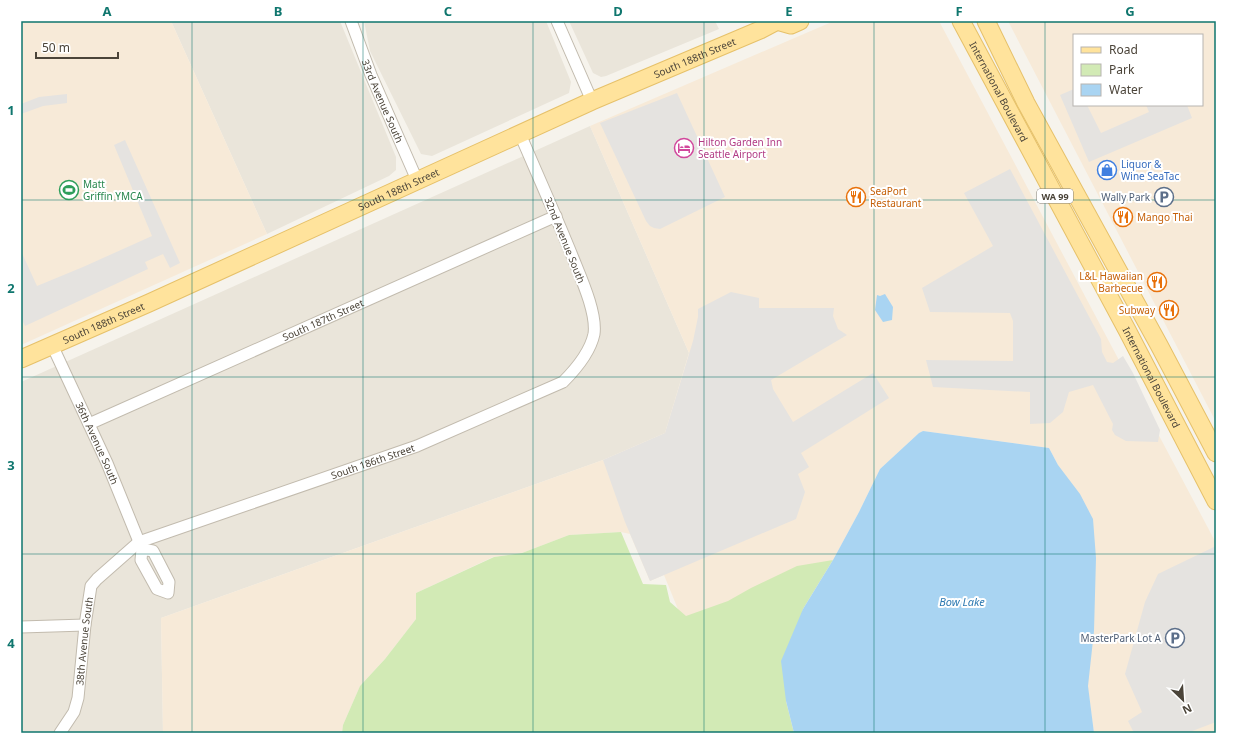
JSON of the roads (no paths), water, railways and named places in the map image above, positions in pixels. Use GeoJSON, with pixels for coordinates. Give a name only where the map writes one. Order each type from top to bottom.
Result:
{"type":"FeatureCollection","features":[{"type":"Feature","properties":{"kind":"main road","name":"South 188th Street"},"geometry":{"type":"LineString","coordinates":[[21,359],[149,303],[592,101],[760,30],[777,21],[791,25],[800,21]]}},
{"type":"Feature","properties":{"kind":"main road","name":"International Boulevard"},"geometry":{"type":"LineString","coordinates":[[962,21],[1127,330],[1216,502]]}},
{"type":"Feature","properties":{"kind":"main road","name":"International Boulevard"},"geometry":{"type":"LineString","coordinates":[[986,21],[1026,103],[1160,345],[1216,453]]}},
{"type":"Feature","properties":{"kind":"street","name":"33rd Avenue South"},"geometry":{"type":"LineString","coordinates":[[351,21],[371,75],[417,180]]}},
{"type":"Feature","properties":{"kind":"street"},"geometry":{"type":"LineString","coordinates":[[557,21],[592,101]]}},
{"type":"Feature","properties":{"kind":"street","name":"32nd Avenue South"},"geometry":{"type":"LineString","coordinates":[[520,134],[556,216],[589,298],[594,334],[588,350]]}},
{"type":"Feature","properties":{"kind":"street","name":"South 187th Street"},"geometry":{"type":"LineString","coordinates":[[89,424],[556,216]]}},
{"type":"Feature","properties":{"kind":"street","name":"36th Avenue South"},"geometry":{"type":"LineString","coordinates":[[52,345],[107,464],[140,545]]}},
{"type":"Feature","properties":{"kind":"street","name":"South 186th Street"},"geometry":{"type":"LineString","coordinates":[[140,545],[424,443],[563,382],[579,365],[588,350]]}},
{"type":"Feature","properties":{"kind":"street","name":"38th Avenue South"},"geometry":{"type":"LineString","coordinates":[[60,733],[74,712],[78,698],[85,625],[91,586],[97,579],[140,545]]}},
{"type":"Feature","properties":{"kind":"street"},"geometry":{"type":"LineString","coordinates":[[21,627],[85,625]]}},
{"type":"Feature","properties":{"kind":"water"},"geometry":{"type":"Polygon","coordinates":[[[885,294],[893,307],[892,320],[883,322],[875,310],[877,295],[880,296],[885,294]]]}},
{"type":"Feature","properties":{"kind":"water","name":"Bow Lake"},"geometry":{"type":"Polygon","coordinates":[[[923,431],[1049,448],[1058,465],[1080,494],[1093,519],[1096,558],[1094,631],[1088,686],[1094,733],[794,733],[786,701],[781,661],[803,609],[833,560],[880,469],[923,431]]]}},
{"type":"Feature","properties":{"kind":"place","name":"Hilton Garden Inn Seattle Airport"},"geometry":{"type":"Point","coordinates":[684,148]}},
{"type":"Feature","properties":{"kind":"place","name":"Liquor & Wine SeaTac"},"geometry":{"type":"Point","coordinates":[1107,170]}},
{"type":"Feature","properties":{"kind":"place","name":"Matt Griffin YMCA"},"geometry":{"type":"Point","coordinates":[69,190]}},
{"type":"Feature","properties":{"kind":"place","name":"SeaPort Restaurant"},"geometry":{"type":"Point","coordinates":[856,197]}},
{"type":"Feature","properties":{"kind":"place","name":"Wally Park"},"geometry":{"type":"Point","coordinates":[1164,197]}},
{"type":"Feature","properties":{"kind":"place","name":"Mango Thai"},"geometry":{"type":"Point","coordinates":[1123,217]}},
{"type":"Feature","properties":{"kind":"place","name":"L&L Hawaiian Barbecue"},"geometry":{"type":"Point","coordinates":[1157,282]}},
{"type":"Feature","properties":{"kind":"place","name":"Subway"},"geometry":{"type":"Point","coordinates":[1169,310]}},
{"type":"Feature","properties":{"kind":"place","name":"MasterPark Lot A"},"geometry":{"type":"Point","coordinates":[1175,638]}}]}
